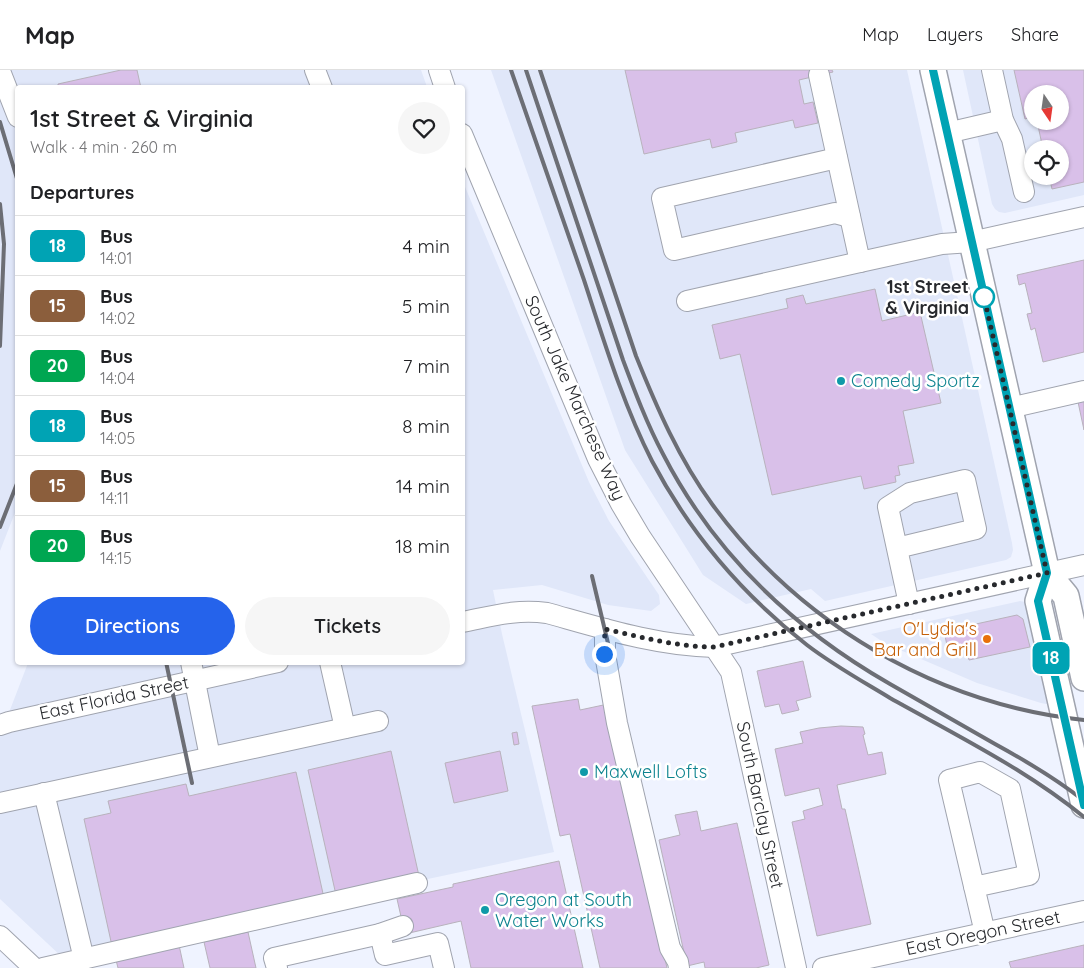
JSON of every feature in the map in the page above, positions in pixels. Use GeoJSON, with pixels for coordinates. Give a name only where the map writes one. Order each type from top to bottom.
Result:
{"type":"FeatureCollection","features":[{"type":"Feature","properties":{"kind":"main road"},"geometry":{"type":"LineString","coordinates":[[934,70],[1047,573],[1066,596],[1084,678]]}},
{"type":"Feature","properties":{"kind":"main road"},"geometry":{"type":"LineString","coordinates":[[1047,573],[1038,601],[1084,805]]}},
{"type":"Feature","properties":{"kind":"street"},"geometry":{"type":"LineString","coordinates":[[315,70],[321,85]]}},
{"type":"Feature","properties":{"kind":"street"},"geometry":{"type":"LineString","coordinates":[[439,70],[444,85]]}},
{"type":"Feature","properties":{"kind":"street"},"geometry":{"type":"LineString","coordinates":[[992,70],[1003,120],[1012,139],[1024,192]]}},
{"type":"Feature","properties":{"kind":"street"},"geometry":{"type":"LineString","coordinates":[[0,71],[15,109]]}},
{"type":"Feature","properties":{"kind":"street"},"geometry":{"type":"LineString","coordinates":[[819,75],[860,262]]}},
{"type":"Feature","properties":{"kind":"street"},"geometry":{"type":"LineString","coordinates":[[947,133],[1003,120]]}},
{"type":"Feature","properties":{"kind":"street","name":"South Jake Marchese Way"},"geometry":{"type":"LineString","coordinates":[[465,141],[598,459],[640,536],[714,647]]}},
{"type":"Feature","properties":{"kind":"street"},"geometry":{"type":"LineString","coordinates":[[837,158],[662,198],[674,250],[835,213],[850,217]]}},
{"type":"Feature","properties":{"kind":"street"},"geometry":{"type":"LineString","coordinates":[[687,301],[942,244],[972,242],[1084,217]]}},
{"type":"Feature","properties":{"kind":"street"},"geometry":{"type":"LineString","coordinates":[[1009,408],[1084,391]]}},
{"type":"Feature","properties":{"kind":"street"},"geometry":{"type":"LineString","coordinates":[[897,548],[976,529],[965,480],[910,493],[888,507],[909,604]]}},
{"type":"Feature","properties":{"kind":"street"},"geometry":{"type":"LineString","coordinates":[[465,621],[505,613],[527,611],[547,613],[605,629],[669,643],[692,647],[714,647],[1084,565]]}},
{"type":"Feature","properties":{"kind":"street"},"geometry":{"type":"LineString","coordinates":[[605,629],[604,654],[617,723],[670,948],[678,962],[679,968]]}},
{"type":"Feature","properties":{"kind":"street","name":"South Barclay Street"},"geometry":{"type":"LineString","coordinates":[[714,647],[731,672],[796,968]]}},
{"type":"Feature","properties":{"kind":"street","name":"East Florida Street"},"geometry":{"type":"LineString","coordinates":[[4,723],[193,672],[252,665]]}},
{"type":"Feature","properties":{"kind":"street"},"geometry":{"type":"LineString","coordinates":[[331,665],[345,728]]}},
{"type":"Feature","properties":{"kind":"street"},"geometry":{"type":"LineString","coordinates":[[193,672],[210,757]]}},
{"type":"Feature","properties":{"kind":"street"},"geometry":{"type":"LineString","coordinates":[[0,803],[378,721]]}},
{"type":"Feature","properties":{"kind":"street"},"geometry":{"type":"LineString","coordinates":[[974,887],[1029,875],[1010,789],[980,772],[948,780],[985,933]]}},
{"type":"Feature","properties":{"kind":"street"},"geometry":{"type":"LineString","coordinates":[[44,793],[84,959]]}},
{"type":"Feature","properties":{"kind":"street"},"geometry":{"type":"LineString","coordinates":[[43,968],[417,883]]}},
{"type":"Feature","properties":{"kind":"street","name":"East Oregon Street"},"geometry":{"type":"LineString","coordinates":[[823,968],[1084,911]]}},
{"type":"Feature","properties":{"kind":"street"},"geometry":{"type":"LineString","coordinates":[[277,968],[274,958],[380,934],[403,926]]}},
{"type":"Feature","properties":{"kind":"street"},"geometry":{"type":"LineString","coordinates":[[380,934],[385,955],[438,943],[444,968]]}},
{"type":"Feature","properties":{"kind":"street"},"geometry":{"type":"LineString","coordinates":[[0,936],[34,968]]}},
{"type":"Feature","properties":{"kind":"shaded area"},"geometry":{"type":"Polygon","coordinates":[[[0,70],[421,70],[426,85],[15,85],[15,513],[0,551],[0,70]]]}},
{"type":"Feature","properties":{"kind":"shaded area"},"geometry":{"type":"Polygon","coordinates":[[[491,70],[907,70],[1012,543],[1011,557],[1006,560],[825,601],[811,589],[746,604],[703,575],[625,450],[491,70]]]}},
{"type":"Feature","properties":{"kind":"shaded area"},"geometry":{"type":"Polygon","coordinates":[[[963,70],[1084,70],[1084,195],[1005,213],[995,209],[992,204],[963,70]]]}},
{"type":"Feature","properties":{"kind":"shaded area"},"geometry":{"type":"Polygon","coordinates":[[[465,187],[589,482],[609,521],[659,595],[660,604],[651,611],[608,605],[542,585],[493,590],[554,852],[62,957],[0,899],[0,736],[27,665],[465,665],[465,187]]]}},
{"type":"Feature","properties":{"kind":"shaded area"},"geometry":{"type":"Polygon","coordinates":[[[1020,601],[1025,602],[1029,606],[1057,706],[1041,703],[977,683],[886,644],[871,634],[1020,601]]]}},
{"type":"Feature","properties":{"kind":"building"},"geometry":{"type":"Polygon","coordinates":[[[121,70],[137,70],[140,85],[58,85],[121,70]]]}},
{"type":"Feature","properties":{"kind":"building"},"geometry":{"type":"Polygon","coordinates":[[[625,70],[832,70],[833,72],[799,80],[804,104],[813,102],[818,123],[795,128],[793,120],[735,133],[737,142],[712,148],[710,139],[644,154],[625,70]]]}},
{"type":"Feature","properties":{"kind":"building"},"geometry":{"type":"Polygon","coordinates":[[[1014,70],[1084,70],[1084,182],[1052,189],[1051,185],[1069,185],[1069,140],[1041,140],[1039,130],[1069,130],[1069,85],[1024,85],[1024,115],[1014,70]]]}},
{"type":"Feature","properties":{"kind":"building"},"geometry":{"type":"Polygon","coordinates":[[[1084,260],[1084,352],[1043,362],[1035,328],[1031,330],[1027,314],[1032,313],[1025,283],[1019,285],[1017,275],[1084,260]]]}},
{"type":"Feature","properties":{"kind":"building","name":"Comedy Sportz"},"geometry":{"type":"Polygon","coordinates":[[[875,289],[882,321],[920,312],[941,403],[903,411],[914,463],[898,466],[900,475],[895,476],[896,482],[864,489],[861,476],[772,495],[740,354],[720,359],[712,325],[788,308],[786,299],[803,295],[806,304],[875,289]]]}},
{"type":"Feature","properties":{"kind":"building"},"geometry":{"type":"Polygon","coordinates":[[[1084,401],[1084,430],[1078,402],[1084,401]]]}},
{"type":"Feature","properties":{"kind":"building","name":"O'Lydia's Bar and Grill"},"geometry":{"type":"Polygon","coordinates":[[[1017,615],[1023,619],[1030,647],[969,660],[966,646],[948,650],[944,631],[1017,615]]]}},
{"type":"Feature","properties":{"kind":"building"},"geometry":{"type":"Polygon","coordinates":[[[803,661],[811,697],[796,701],[799,710],[782,714],[779,704],[765,707],[757,671],[803,661]]]}},
{"type":"Feature","properties":{"kind":"building","name":"Maxwell Lofts"},"geometry":{"type":"Polygon","coordinates":[[[578,699],[580,710],[608,704],[667,968],[600,968],[570,834],[560,836],[532,706],[578,699]]]}},
{"type":"Feature","properties":{"kind":"building"},"geometry":{"type":"Polygon","coordinates":[[[841,726],[863,727],[868,755],[882,752],[886,774],[837,785],[842,809],[845,809],[871,924],[817,936],[792,822],[805,819],[803,811],[823,805],[819,788],[785,796],[775,749],[803,743],[800,732],[841,726]]]}},
{"type":"Feature","properties":{"kind":"building"},"geometry":{"type":"Polygon","coordinates":[[[517,732],[519,744],[514,745],[512,733],[517,732]]]}},
{"type":"Feature","properties":{"kind":"building"},"geometry":{"type":"Polygon","coordinates":[[[391,751],[419,876],[336,895],[308,770],[391,751]]]}},
{"type":"Feature","properties":{"kind":"building"},"geometry":{"type":"Polygon","coordinates":[[[500,751],[508,791],[454,803],[445,763],[500,751]]]}},
{"type":"Feature","properties":{"kind":"building"},"geometry":{"type":"Polygon","coordinates":[[[296,772],[324,898],[112,946],[84,819],[111,813],[108,801],[186,784],[189,796],[296,772]]]}},
{"type":"Feature","properties":{"kind":"building"},"geometry":{"type":"Polygon","coordinates":[[[697,811],[701,831],[737,823],[769,965],[756,968],[705,968],[704,962],[687,966],[659,840],[680,835],[675,815],[697,811]]]}},
{"type":"Feature","properties":{"kind":"building","name":"Oregon at South Water Works"},"geometry":{"type":"Polygon","coordinates":[[[559,861],[583,968],[471,968],[461,921],[405,934],[397,899],[453,887],[453,884],[559,861]]]}},
{"type":"Feature","properties":{"kind":"building"},"geometry":{"type":"Polygon","coordinates":[[[248,932],[256,968],[210,968],[204,942],[248,932]]]}},
{"type":"Feature","properties":{"kind":"building"},"geometry":{"type":"Polygon","coordinates":[[[179,945],[184,968],[118,968],[116,960],[179,945]]]}},
{"type":"Feature","properties":{"kind":"building"},"geometry":{"type":"Polygon","coordinates":[[[1084,945],[1084,968],[1011,968],[1009,962],[1084,945]]]}},
{"type":"Feature","properties":{"kind":"railway"},"geometry":{"type":"LineString","coordinates":[[511,70],[632,417],[652,461],[667,488],[701,538],[740,584],[807,645],[848,673],[890,698],[1014,768],[1084,817]]}},
{"type":"Feature","properties":{"kind":"railway"},"geometry":{"type":"LineString","coordinates":[[526,70],[623,360],[637,396],[663,454],[683,490],[706,524],[760,586],[821,639],[890,684],[1041,771],[1084,801]]}},
{"type":"Feature","properties":{"kind":"railway"},"geometry":{"type":"LineString","coordinates":[[540,70],[636,356],[652,395],[679,451],[700,487],[747,547],[786,586],[829,621],[876,651],[924,676],[976,696],[1029,711],[1084,720]]}},
{"type":"Feature","properties":{"kind":"railway"},"geometry":{"type":"LineString","coordinates":[[0,122],[15,172]]}},
{"type":"Feature","properties":{"kind":"railway"},"geometry":{"type":"LineString","coordinates":[[0,204],[4,244],[0,346]]}},
{"type":"Feature","properties":{"kind":"railway"},"geometry":{"type":"LineString","coordinates":[[0,527],[15,489]]}},
{"type":"Feature","properties":{"kind":"railway"},"geometry":{"type":"LineString","coordinates":[[592,576],[612,660]]}},
{"type":"Feature","properties":{"kind":"railway"},"geometry":{"type":"LineString","coordinates":[[167,665],[192,783]]}},
{"type":"Feature","properties":{"kind":"bus line","name":"18"},"geometry":{"type":"LineString","coordinates":[[933,70],[1047,573],[1038,601],[1084,805]]}},
{"type":"Feature","properties":{"kind":"place","name":"1st Street & Virginia"},"geometry":{"type":"Point","coordinates":[984,297]}},
{"type":"Feature","properties":{"kind":"place","name":"Comedy Sportz"},"geometry":{"type":"Point","coordinates":[841,381]}},
{"type":"Feature","properties":{"kind":"place","name":"O'Lydia's Bar and Grill"},"geometry":{"type":"Point","coordinates":[987,639]}},
{"type":"Feature","properties":{"kind":"place","name":"Maxwell Lofts"},"geometry":{"type":"Point","coordinates":[584,772]}},
{"type":"Feature","properties":{"kind":"place","name":"Oregon at South Water Works"},"geometry":{"type":"Point","coordinates":[485,910]}},
{"type":"Feature","properties":{"kind":"route"},"geometry":{"type":"LineString","coordinates":[[604,654],[605,629],[692,647],[714,647],[1047,573],[984,297]]}}]}
